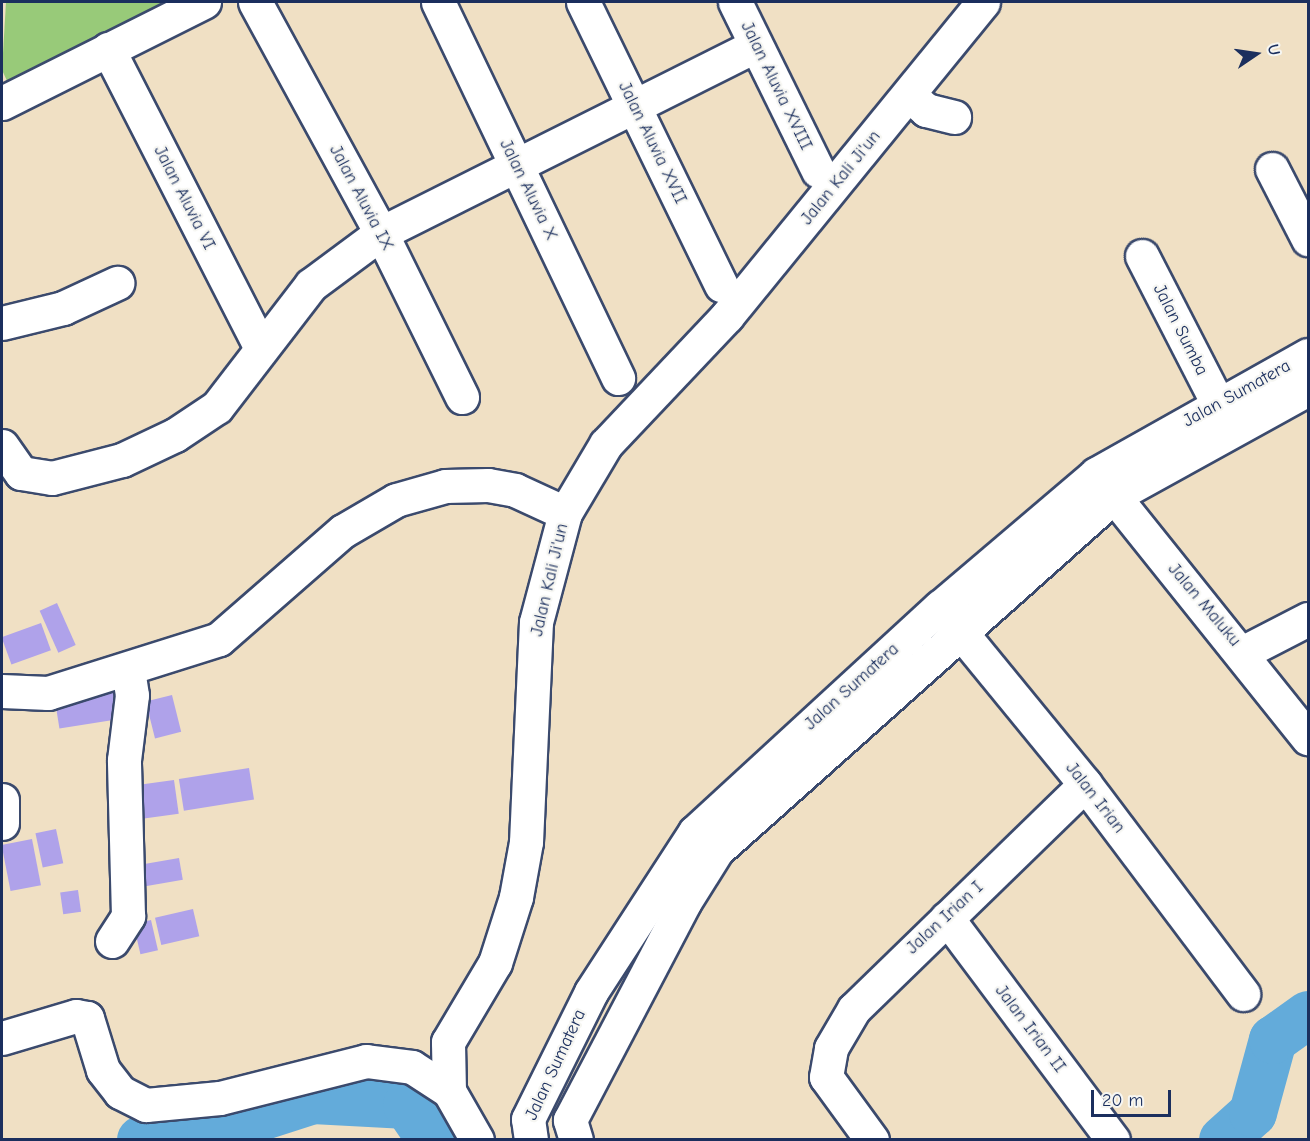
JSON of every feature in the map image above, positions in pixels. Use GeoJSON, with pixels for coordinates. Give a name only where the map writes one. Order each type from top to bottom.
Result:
{"type":"FeatureCollection","features":[{"type":"Feature","properties":{"kind":"street"},"geometry":{"type":"LineString","coordinates":[[2,103],[204,2]]}},
{"type":"Feature","properties":{"kind":"street","name":"Jalan Aluvia IX"},"geometry":{"type":"LineString","coordinates":[[255,2],[381,233],[462,397]]}},
{"type":"Feature","properties":{"kind":"street","name":"Jalan Aluvia X"},"geometry":{"type":"LineString","coordinates":[[438,2],[618,378]]}},
{"type":"Feature","properties":{"kind":"street","name":"Jalan Aluvia XVII"},"geometry":{"type":"LineString","coordinates":[[582,2],[721,285]]}},
{"type":"Feature","properties":{"kind":"street","name":"Jalan Aluvia XVIII"},"geometry":{"type":"LineString","coordinates":[[735,2],[754,46],[818,171]]}},
{"type":"Feature","properties":{"kind":"street","name":"Jalan Kali Ji'un"},"geometry":{"type":"LineString","coordinates":[[477,1140],[449,1091],[448,1042],[495,963],[516,897],[526,842],[536,622],[565,513],[606,444],[727,316],[983,2]]}},
{"type":"Feature","properties":{"kind":"street"},"geometry":{"type":"LineString","coordinates":[[2,446],[21,473],[52,478],[122,460],[175,435],[217,407],[311,285],[381,233],[754,46]]}},
{"type":"Feature","properties":{"kind":"street","name":"Jalan Aluvia VI"},"geometry":{"type":"LineString","coordinates":[[108,49],[261,348]]}},
{"type":"Feature","properties":{"kind":"street"},"geometry":{"type":"LineString","coordinates":[[909,95],[926,110],[954,117]]}},
{"type":"Feature","properties":{"kind":"street"},"geometry":{"type":"LineString","coordinates":[[1272,169],[1308,238]]}},
{"type":"Feature","properties":{"kind":"street","name":"Jalan Sumba"},"geometry":{"type":"LineString","coordinates":[[1142,256],[1218,404]]}},
{"type":"Feature","properties":{"kind":"street"},"geometry":{"type":"LineString","coordinates":[[2,323],[63,308],[117,284]]}},
{"type":"Feature","properties":{"kind":"street","name":"Jalan Sumatera"},"geometry":{"type":"LineString","coordinates":[[531,1140],[528,1119],[591,992],[684,846],[1105,485],[1218,404],[1308,355]]}},
{"type":"Feature","properties":{"kind":"street","name":"Jalan Sumatera"},"geometry":{"type":"LineString","coordinates":[[1105,485],[1308,389]]}},
{"type":"Feature","properties":{"kind":"street"},"geometry":{"type":"LineString","coordinates":[[2,691],[48,693],[129,671],[219,639],[343,531],[396,500],[446,486],[477,484],[514,490],[565,513]]}},
{"type":"Feature","properties":{"kind":"street","name":"Jalan Maluku"},"geometry":{"type":"LineString","coordinates":[[1105,485],[1244,652],[1308,738]]}},
{"type":"Feature","properties":{"kind":"street","name":"Jalan Sumatera"},"geometry":{"type":"LineString","coordinates":[[576,1140],[570,1120],[685,901],[717,850],[950,619]]}},
{"type":"Feature","properties":{"kind":"street","name":"Jalan Irian"},"geometry":{"type":"LineString","coordinates":[[950,619],[1085,784],[1243,994]]}},
{"type":"Feature","properties":{"kind":"street"},"geometry":{"type":"LineString","coordinates":[[1244,652],[1308,619]]}},
{"type":"Feature","properties":{"kind":"street"},"geometry":{"type":"LineString","coordinates":[[112,940],[128,915],[124,760],[132,695],[129,671]]}},
{"type":"Feature","properties":{"kind":"street","name":"Jalan Irian I"},"geometry":{"type":"LineString","coordinates":[[872,1140],[831,1090],[826,1067],[854,1009],[1085,784]]}},
{"type":"Feature","properties":{"kind":"street"},"geometry":{"type":"LineString","coordinates":[[2,800],[2,823]]}},
{"type":"Feature","properties":{"kind":"street","name":"Jalan Irian II"},"geometry":{"type":"LineString","coordinates":[[947,918],[1113,1140]]}},
{"type":"Feature","properties":{"kind":"street"},"geometry":{"type":"LineString","coordinates":[[2,1038],[76,1016],[87,1018],[103,1070],[120,1092],[146,1106],[220,1098],[366,1061],[412,1067],[449,1091]]}},
{"type":"Feature","properties":{"kind":"green space"},"geometry":{"type":"Polygon","coordinates":[[[6,2],[167,2],[8,83],[2,70],[6,2]]]}},
{"type":"Feature","properties":{"kind":"building"},"geometry":{"type":"Polygon","coordinates":[[[57,603],[76,645],[58,653],[40,611],[57,603]]]}},
{"type":"Feature","properties":{"kind":"building"},"geometry":{"type":"Polygon","coordinates":[[[41,623],[51,650],[11,665],[2,637],[41,623]]]}},
{"type":"Feature","properties":{"kind":"building"},"geometry":{"type":"Polygon","coordinates":[[[117,683],[123,719],[59,729],[54,693],[117,683]]]}},
{"type":"Feature","properties":{"kind":"building"},"geometry":{"type":"Polygon","coordinates":[[[172,695],[181,732],[155,738],[146,702],[172,695]]]}},
{"type":"Feature","properties":{"kind":"building"},"geometry":{"type":"Polygon","coordinates":[[[249,768],[254,800],[184,811],[179,779],[249,768]]]}},
{"type":"Feature","properties":{"kind":"building"},"geometry":{"type":"Polygon","coordinates":[[[174,780],[179,814],[144,819],[139,785],[174,780]]]}},
{"type":"Feature","properties":{"kind":"building"},"geometry":{"type":"Polygon","coordinates":[[[56,829],[63,863],[43,868],[35,833],[56,829]]]}},
{"type":"Feature","properties":{"kind":"building"},"geometry":{"type":"Polygon","coordinates":[[[32,839],[41,885],[11,891],[2,845],[32,839]]]}},
{"type":"Feature","properties":{"kind":"building"},"geometry":{"type":"Polygon","coordinates":[[[179,858],[183,880],[145,886],[142,865],[179,858]]]}},
{"type":"Feature","properties":{"kind":"building"},"geometry":{"type":"Polygon","coordinates":[[[78,890],[81,912],[63,914],[60,893],[78,890]]]}},
{"type":"Feature","properties":{"kind":"building"},"geometry":{"type":"Polygon","coordinates":[[[193,909],[199,936],[161,945],[155,918],[193,909]]]}},
{"type":"Feature","properties":{"kind":"building"},"geometry":{"type":"Polygon","coordinates":[[[151,920],[158,950],[140,954],[133,924],[151,920]]]}},
{"type":"Feature","properties":{"kind":"waterway"},"geometry":{"type":"LineString","coordinates":[[1223,1140],[1253,1113],[1273,1040],[1308,1015]]}},
{"type":"Feature","properties":{"kind":"waterway"},"geometry":{"type":"LineString","coordinates":[[141,1140],[211,1133],[313,1100],[407,1105],[431,1140]]}}]}
